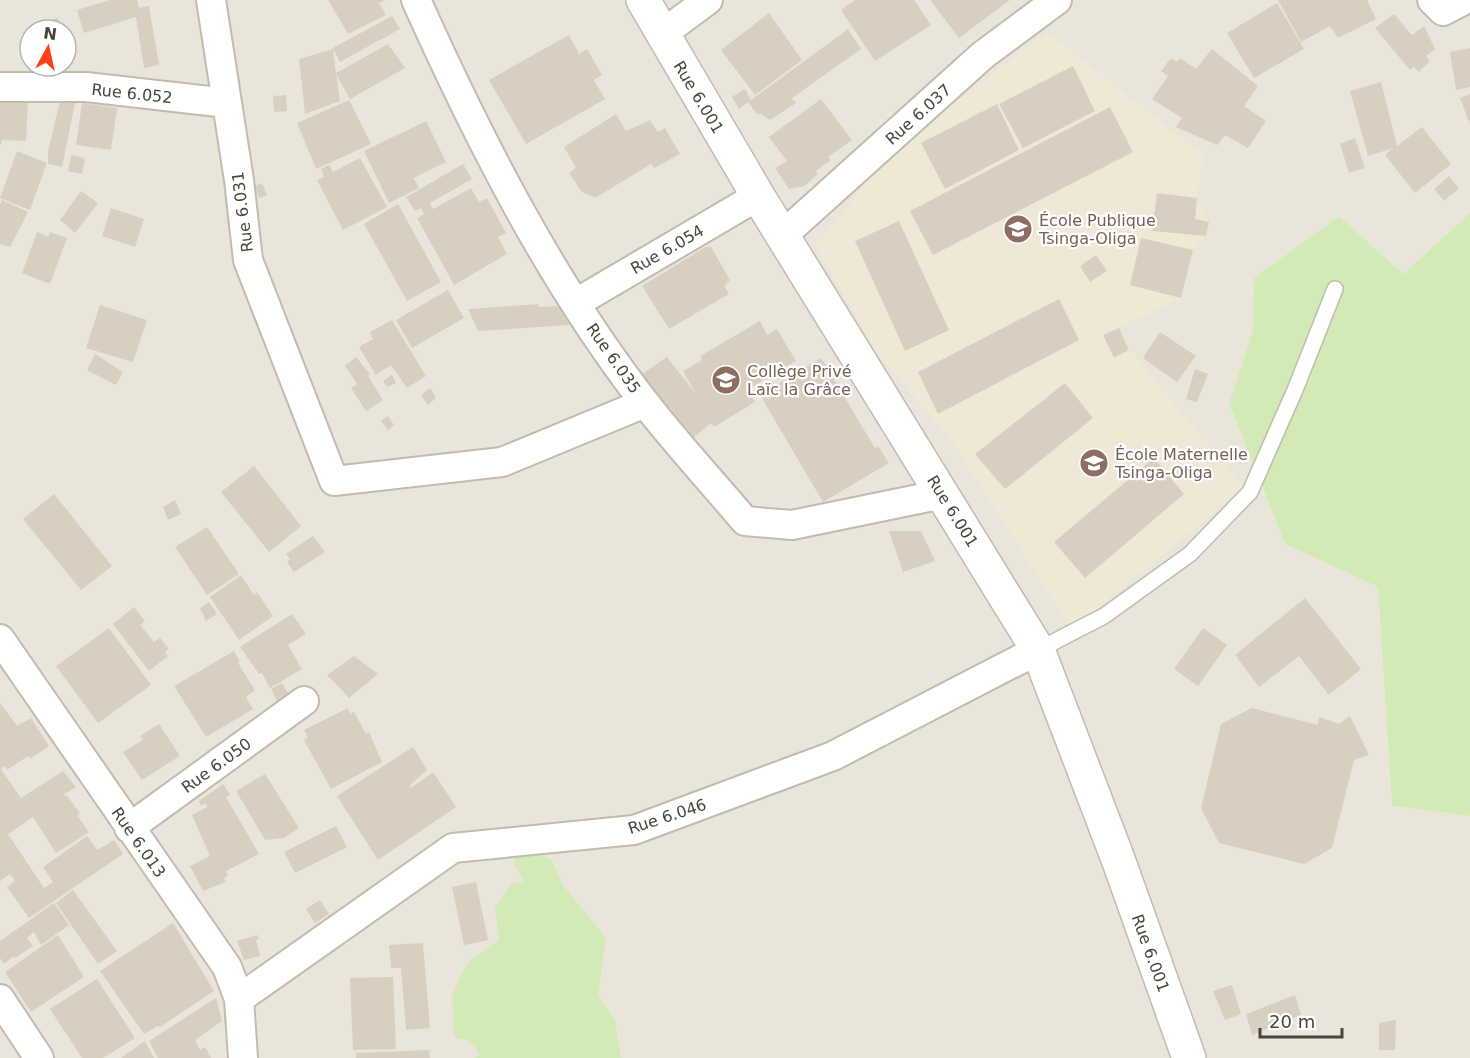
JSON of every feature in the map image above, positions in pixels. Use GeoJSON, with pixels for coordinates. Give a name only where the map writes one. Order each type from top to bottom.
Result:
{"type":"FeatureCollection","features":[{"type":"Feature","properties":{"kind":"street","name":"Rue 6.031"},"geometry":{"type":"LineString","coordinates":[[211,0],[239,180],[248,260],[334,481],[502,462],[645,403]]}},
{"type":"Feature","properties":{"kind":"street","name":"Rue 6.035"},"geometry":{"type":"LineString","coordinates":[[416,0],[450,76],[541,248],[645,403],[745,521],[792,525],[943,494]]}},
{"type":"Feature","properties":{"kind":"street","name":"Rue 6.001"},"geometry":{"type":"LineString","coordinates":[[643,0],[758,196],[1038,650],[1118,859],[1185,1057]]}},
{"type":"Feature","properties":{"kind":"street"},"geometry":{"type":"LineString","coordinates":[[662,34],[708,0]]}},
{"type":"Feature","properties":{"kind":"street","name":"Rue 6.037"},"geometry":{"type":"LineString","coordinates":[[783,235],[983,55],[1057,0]]}},
{"type":"Feature","properties":{"kind":"street"},"geometry":{"type":"LineString","coordinates":[[1432,0],[1443,11],[1464,0]]}},
{"type":"Feature","properties":{"kind":"street","name":"Rue 6.052"},"geometry":{"type":"LineString","coordinates":[[0,87],[86,87],[227,104]]}},
{"type":"Feature","properties":{"kind":"street","name":"Rue 6.054"},"geometry":{"type":"LineString","coordinates":[[576,303],[758,196]]}},
{"type":"Feature","properties":{"kind":"street","name":"Rue 6.013"},"geometry":{"type":"LineString","coordinates":[[0,639],[227,968],[239,999],[243,1058]]}},
{"type":"Feature","properties":{"kind":"street","name":"Rue 6.046"},"geometry":{"type":"LineString","coordinates":[[239,999],[453,848],[634,830],[834,756],[1038,650]]}},
{"type":"Feature","properties":{"kind":"street","name":"Rue 6.050"},"geometry":{"type":"LineString","coordinates":[[129,828],[304,701]]}},
{"type":"Feature","properties":{"kind":"street"},"geometry":{"type":"LineString","coordinates":[[0,999],[39,1058]]}},
{"type":"Feature","properties":{"kind":"lane"},"geometry":{"type":"LineString","coordinates":[[1038,650],[1104,616],[1190,554],[1250,492],[1295,390],[1335,289]]}},
{"type":"Feature","properties":{"kind":"shaded area"},"geometry":{"type":"Polygon","coordinates":[[[0,0],[1470,0],[1470,213],[1403,274],[1339,216],[1254,278],[1253,330],[1229,403],[1285,544],[1378,587],[1392,806],[1470,816],[1470,1058],[0,1058],[0,0]]]}},
{"type":"Feature","properties":{"kind":"shaded area","name":"École Publique Tsinga-Oliga"},"geometry":{"type":"Polygon","coordinates":[[[1047,32],[1204,156],[1197,198],[1209,222],[1206,236],[1193,250],[1181,298],[1119,328],[1130,350],[1244,488],[1072,630],[950,438],[880,357],[815,246],[901,143],[1047,32]]]}},
{"type":"Feature","properties":{"kind":"green space"},"geometry":{"type":"Polygon","coordinates":[[[1470,213],[1470,816],[1392,806],[1378,587],[1285,544],[1229,403],[1253,330],[1254,278],[1339,216],[1403,274],[1470,213]]]}},
{"type":"Feature","properties":{"kind":"green space"},"geometry":{"type":"Polygon","coordinates":[[[525,847],[552,860],[562,884],[606,938],[598,996],[615,1020],[621,1058],[475,1058],[480,1054],[469,1041],[454,1037],[452,996],[466,964],[499,940],[495,908],[512,883],[524,883],[514,863],[517,850],[525,847]]]}},
{"type":"Feature","properties":{"kind":"building"},"geometry":{"type":"Polygon","coordinates":[[[110,0],[137,0],[139,8],[149,6],[159,65],[144,68],[136,17],[84,33],[77,10],[110,0]]]}},
{"type":"Feature","properties":{"kind":"building"},"geometry":{"type":"Polygon","coordinates":[[[328,0],[386,0],[379,3],[386,15],[348,34],[328,0]]]}},
{"type":"Feature","properties":{"kind":"building"},"geometry":{"type":"Polygon","coordinates":[[[855,0],[914,0],[931,25],[875,61],[841,10],[855,0]]]}},
{"type":"Feature","properties":{"kind":"building"},"geometry":{"type":"Polygon","coordinates":[[[930,0],[1010,0],[959,38],[930,0]]]}},
{"type":"Feature","properties":{"kind":"building"},"geometry":{"type":"Polygon","coordinates":[[[1278,0],[1367,0],[1376,19],[1338,38],[1330,26],[1301,42],[1278,0]]]}},
{"type":"Feature","properties":{"kind":"building"},"geometry":{"type":"Polygon","coordinates":[[[1277,3],[1304,49],[1254,78],[1227,33],[1277,3]]]}},
{"type":"Feature","properties":{"kind":"building"},"geometry":{"type":"Polygon","coordinates":[[[769,13],[802,60],[755,95],[721,50],[769,13]]]}},
{"type":"Feature","properties":{"kind":"building"},"geometry":{"type":"Polygon","coordinates":[[[1394,14],[1412,35],[1424,26],[1435,49],[1426,56],[1430,61],[1419,72],[1414,67],[1410,70],[1375,28],[1394,14]]]}},
{"type":"Feature","properties":{"kind":"building"},"geometry":{"type":"Polygon","coordinates":[[[392,16],[400,29],[340,62],[333,48],[392,16]]]}},
{"type":"Feature","properties":{"kind":"building"},"geometry":{"type":"Polygon","coordinates":[[[848,29],[861,49],[792,98],[796,103],[770,120],[760,113],[758,115],[748,102],[739,109],[732,97],[745,89],[751,100],[848,29]]]}},
{"type":"Feature","properties":{"kind":"building"},"geometry":{"type":"Polygon","coordinates":[[[569,35],[579,54],[587,49],[602,75],[594,80],[605,99],[526,144],[489,80],[569,35]]]}},
{"type":"Feature","properties":{"kind":"building"},"geometry":{"type":"Polygon","coordinates":[[[388,44],[405,68],[350,99],[336,74],[340,101],[305,114],[299,59],[333,49],[336,73],[388,44]]]}},
{"type":"Feature","properties":{"kind":"building"},"geometry":{"type":"Polygon","coordinates":[[[1470,48],[1470,87],[1456,90],[1450,52],[1470,48]]]}},
{"type":"Feature","properties":{"kind":"building"},"geometry":{"type":"Polygon","coordinates":[[[1212,49],[1258,86],[1244,106],[1266,121],[1248,148],[1225,135],[1217,145],[1176,127],[1182,118],[1152,99],[1168,76],[1161,71],[1171,58],[1177,62],[1180,58],[1196,69],[1212,49]]]}},
{"type":"Feature","properties":{"kind":"building"},"geometry":{"type":"Polygon","coordinates":[[[1073,66],[1095,111],[1023,148],[999,104],[1073,66]]]}},
{"type":"Feature","properties":{"kind":"building"},"geometry":{"type":"Polygon","coordinates":[[[1381,82],[1397,146],[1422,127],[1451,164],[1415,193],[1385,155],[1393,148],[1368,156],[1350,91],[1381,82]]]}},
{"type":"Feature","properties":{"kind":"building"},"geometry":{"type":"Polygon","coordinates":[[[1470,94],[1470,125],[1460,98],[1470,94]]]}},
{"type":"Feature","properties":{"kind":"building"},"geometry":{"type":"Polygon","coordinates":[[[286,95],[287,111],[274,112],[273,96],[286,95]]]}},
{"type":"Feature","properties":{"kind":"building"},"geometry":{"type":"Polygon","coordinates":[[[0,96],[28,99],[26,141],[2,140],[0,147],[0,96]]]}},
{"type":"Feature","properties":{"kind":"building"},"geometry":{"type":"Polygon","coordinates":[[[821,99],[852,140],[828,157],[831,160],[816,171],[818,174],[804,186],[789,189],[775,168],[787,161],[769,137],[821,99]]]}},
{"type":"Feature","properties":{"kind":"building"},"geometry":{"type":"Polygon","coordinates":[[[349,100],[371,144],[316,169],[297,123],[349,100]]]}},
{"type":"Feature","properties":{"kind":"building"},"geometry":{"type":"Polygon","coordinates":[[[60,101],[75,103],[62,167],[48,164],[48,152],[60,101]]]}},
{"type":"Feature","properties":{"kind":"building"},"geometry":{"type":"Polygon","coordinates":[[[82,103],[117,108],[111,150],[76,145],[82,103]]]}},
{"type":"Feature","properties":{"kind":"building"},"geometry":{"type":"Polygon","coordinates":[[[997,104],[1019,150],[945,189],[921,143],[997,104]]]}},
{"type":"Feature","properties":{"kind":"building"},"geometry":{"type":"Polygon","coordinates":[[[1110,107],[1133,152],[933,255],[910,211],[1110,107]]]}},
{"type":"Feature","properties":{"kind":"building"},"geometry":{"type":"Polygon","coordinates":[[[616,114],[626,131],[650,120],[658,132],[665,128],[680,154],[654,168],[651,164],[595,198],[582,192],[569,173],[576,168],[564,147],[616,114]]]}},
{"type":"Feature","properties":{"kind":"building"},"geometry":{"type":"Polygon","coordinates":[[[426,121],[446,162],[414,178],[419,188],[389,203],[364,151],[426,121]]]}},
{"type":"Feature","properties":{"kind":"building"},"geometry":{"type":"Polygon","coordinates":[[[1355,138],[1365,168],[1349,173],[1340,144],[1355,138]]]}},
{"type":"Feature","properties":{"kind":"building"},"geometry":{"type":"Polygon","coordinates":[[[17,151],[47,163],[30,210],[0,198],[17,151]]]}},
{"type":"Feature","properties":{"kind":"building"},"geometry":{"type":"Polygon","coordinates":[[[71,155],[85,158],[82,174],[68,171],[71,155]]]}},
{"type":"Feature","properties":{"kind":"building"},"geometry":{"type":"Polygon","coordinates":[[[360,158],[387,207],[343,230],[317,180],[324,177],[321,169],[329,165],[333,172],[360,158]]]}},
{"type":"Feature","properties":{"kind":"building"},"geometry":{"type":"Polygon","coordinates":[[[463,164],[472,179],[430,203],[433,209],[424,214],[421,208],[415,211],[406,197],[463,164]]]}},
{"type":"Feature","properties":{"kind":"building"},"geometry":{"type":"Polygon","coordinates":[[[1449,176],[1459,188],[1444,201],[1434,189],[1449,176]]]}},
{"type":"Feature","properties":{"kind":"building"},"geometry":{"type":"Polygon","coordinates":[[[262,183],[267,195],[259,198],[255,186],[262,183]]]}},
{"type":"Feature","properties":{"kind":"building"},"geometry":{"type":"Polygon","coordinates":[[[471,188],[479,202],[487,198],[506,233],[498,237],[507,254],[454,285],[417,218],[471,188]]]}},
{"type":"Feature","properties":{"kind":"building"},"geometry":{"type":"Polygon","coordinates":[[[81,191],[98,203],[75,233],[60,220],[81,191]]]}},
{"type":"Feature","properties":{"kind":"building"},"geometry":{"type":"Polygon","coordinates":[[[1157,193],[1197,198],[1195,219],[1209,222],[1206,236],[1152,231],[1157,193]]]}},
{"type":"Feature","properties":{"kind":"building"},"geometry":{"type":"Polygon","coordinates":[[[2,200],[28,212],[10,247],[0,244],[0,204],[2,200]]]}},
{"type":"Feature","properties":{"kind":"building"},"geometry":{"type":"Polygon","coordinates":[[[398,204],[441,282],[407,301],[364,224],[398,204]]]}},
{"type":"Feature","properties":{"kind":"building"},"geometry":{"type":"Polygon","coordinates":[[[111,208],[144,219],[135,247],[102,236],[111,208]]]}},
{"type":"Feature","properties":{"kind":"building"},"geometry":{"type":"Polygon","coordinates":[[[899,221],[949,330],[905,351],[855,241],[899,221]]]}},
{"type":"Feature","properties":{"kind":"building"},"geometry":{"type":"Polygon","coordinates":[[[37,232],[48,237],[50,232],[67,238],[50,284],[22,273],[37,232]]]}},
{"type":"Feature","properties":{"kind":"building"},"geometry":{"type":"Polygon","coordinates":[[[1141,238],[1193,250],[1181,298],[1130,285],[1141,238]]]}},
{"type":"Feature","properties":{"kind":"building"},"geometry":{"type":"Polygon","coordinates":[[[707,246],[711,247],[730,280],[724,286],[729,294],[669,329],[642,286],[707,246]]]}},
{"type":"Feature","properties":{"kind":"building"},"geometry":{"type":"Polygon","coordinates":[[[1096,255],[1107,271],[1090,282],[1080,266],[1096,255]]]}},
{"type":"Feature","properties":{"kind":"building"},"geometry":{"type":"Polygon","coordinates":[[[448,290],[464,318],[412,348],[396,320],[448,290]]]}},
{"type":"Feature","properties":{"kind":"building"},"geometry":{"type":"Polygon","coordinates":[[[1059,299],[1079,340],[938,414],[918,372],[1059,299]]]}},
{"type":"Feature","properties":{"kind":"building"},"geometry":{"type":"Polygon","coordinates":[[[538,304],[538,307],[560,306],[569,325],[478,331],[468,309],[538,304]]]}},
{"type":"Feature","properties":{"kind":"building"},"geometry":{"type":"Polygon","coordinates":[[[100,305],[147,320],[133,362],[86,348],[100,305]]]}},
{"type":"Feature","properties":{"kind":"building"},"geometry":{"type":"Polygon","coordinates":[[[392,320],[426,376],[407,388],[391,365],[376,375],[359,347],[373,339],[370,332],[392,320]]]}},
{"type":"Feature","properties":{"kind":"building","name":"Collège Privé Laïc la Grâce"},"geometry":{"type":"Polygon","coordinates":[[[760,321],[767,335],[777,329],[796,361],[748,389],[755,402],[714,427],[711,423],[691,440],[639,376],[667,357],[696,394],[683,371],[702,360],[700,356],[760,321]]]}},
{"type":"Feature","properties":{"kind":"building"},"geometry":{"type":"Polygon","coordinates":[[[1119,328],[1129,350],[1114,358],[1103,335],[1119,328]]]}},
{"type":"Feature","properties":{"kind":"building"},"geometry":{"type":"Polygon","coordinates":[[[1160,332],[1196,356],[1177,382],[1143,358],[1160,332]]]}},
{"type":"Feature","properties":{"kind":"building"},"geometry":{"type":"Polygon","coordinates":[[[95,354],[123,372],[116,385],[87,370],[95,354]]]}},
{"type":"Feature","properties":{"kind":"building"},"geometry":{"type":"Polygon","coordinates":[[[356,357],[370,374],[368,376],[383,400],[366,411],[351,388],[357,384],[345,366],[356,357]]]}},
{"type":"Feature","properties":{"kind":"building"},"geometry":{"type":"Polygon","coordinates":[[[821,358],[875,448],[878,446],[889,463],[823,502],[760,395],[821,358]]]}},
{"type":"Feature","properties":{"kind":"building"},"geometry":{"type":"Polygon","coordinates":[[[1195,369],[1208,374],[1197,402],[1186,399],[1195,369]]]}},
{"type":"Feature","properties":{"kind":"building"},"geometry":{"type":"Polygon","coordinates":[[[392,375],[396,383],[387,387],[383,381],[392,375]]]}},
{"type":"Feature","properties":{"kind":"building"},"geometry":{"type":"Polygon","coordinates":[[[1065,383],[1093,418],[1005,489],[975,454],[1065,383]]]}},
{"type":"Feature","properties":{"kind":"building"},"geometry":{"type":"Polygon","coordinates":[[[430,388],[436,398],[428,405],[421,395],[430,388]]]}},
{"type":"Feature","properties":{"kind":"building"},"geometry":{"type":"Polygon","coordinates":[[[388,416],[394,425],[388,430],[381,421],[388,416]]]}},
{"type":"Feature","properties":{"kind":"building"},"geometry":{"type":"Polygon","coordinates":[[[1154,458],[1184,494],[1085,578],[1054,542],[1154,458]]]}},
{"type":"Feature","properties":{"kind":"building"},"geometry":{"type":"Polygon","coordinates":[[[254,466],[301,526],[269,552],[221,492],[254,466]]]}},
{"type":"Feature","properties":{"kind":"building"},"geometry":{"type":"Polygon","coordinates":[[[54,494],[112,566],[81,590],[23,519],[54,494]]]}},
{"type":"Feature","properties":{"kind":"building"},"geometry":{"type":"Polygon","coordinates":[[[175,500],[181,514],[168,520],[163,507],[175,500]]]}},
{"type":"Feature","properties":{"kind":"building"},"geometry":{"type":"Polygon","coordinates":[[[207,527],[239,574],[207,595],[175,547],[207,527]]]}},
{"type":"Feature","properties":{"kind":"building"},"geometry":{"type":"Polygon","coordinates":[[[889,531],[921,531],[935,561],[903,572],[889,531]]]}},
{"type":"Feature","properties":{"kind":"building"},"geometry":{"type":"Polygon","coordinates":[[[313,536],[325,552],[294,572],[287,562],[290,559],[286,554],[313,536]]]}},
{"type":"Feature","properties":{"kind":"building"},"geometry":{"type":"Polygon","coordinates":[[[241,575],[254,595],[257,592],[273,616],[239,640],[210,597],[241,575]]]}},
{"type":"Feature","properties":{"kind":"building"},"geometry":{"type":"Polygon","coordinates":[[[1305,598],[1361,669],[1329,695],[1299,656],[1259,687],[1235,655],[1305,598]]]}},
{"type":"Feature","properties":{"kind":"building"},"geometry":{"type":"Polygon","coordinates":[[[209,602],[217,614],[206,621],[200,608],[209,602]]]}},
{"type":"Feature","properties":{"kind":"building"},"geometry":{"type":"Polygon","coordinates":[[[134,607],[145,621],[140,625],[154,642],[160,638],[169,649],[165,652],[168,656],[149,671],[113,624],[134,607]]]}},
{"type":"Feature","properties":{"kind":"building"},"geometry":{"type":"Polygon","coordinates":[[[292,614],[306,634],[288,645],[302,669],[270,688],[262,673],[259,674],[240,647],[292,614]]]}},
{"type":"Feature","properties":{"kind":"building"},"geometry":{"type":"Polygon","coordinates":[[[109,628],[151,685],[98,723],[56,666],[109,628]]]}},
{"type":"Feature","properties":{"kind":"building"},"geometry":{"type":"Polygon","coordinates":[[[1203,628],[1227,645],[1198,686],[1174,669],[1203,628]]]}},
{"type":"Feature","properties":{"kind":"building"},"geometry":{"type":"Polygon","coordinates":[[[234,651],[240,662],[238,663],[255,690],[246,697],[253,709],[206,737],[174,686],[234,651]]]}},
{"type":"Feature","properties":{"kind":"building"},"geometry":{"type":"Polygon","coordinates":[[[354,656],[378,674],[349,698],[327,675],[354,656]]]}},
{"type":"Feature","properties":{"kind":"building"},"geometry":{"type":"Polygon","coordinates":[[[282,683],[291,698],[279,705],[271,689],[282,683]]]}},
{"type":"Feature","properties":{"kind":"building"},"geometry":{"type":"Polygon","coordinates":[[[0,703],[17,726],[31,718],[49,746],[30,759],[28,756],[7,770],[4,766],[1,769],[21,798],[63,771],[76,787],[63,795],[67,796],[80,813],[77,815],[89,832],[56,853],[33,817],[8,834],[44,888],[53,882],[43,867],[87,836],[97,850],[114,840],[123,854],[29,918],[7,887],[15,881],[10,874],[0,881],[0,703]]]}},
{"type":"Feature","properties":{"kind":"building"},"geometry":{"type":"Polygon","coordinates":[[[348,708],[350,714],[354,712],[366,734],[369,732],[382,762],[331,789],[304,740],[308,737],[304,730],[348,708]]]}},
{"type":"Feature","properties":{"kind":"building"},"geometry":{"type":"Polygon","coordinates":[[[1252,708],[1318,725],[1319,717],[1339,724],[1350,716],[1369,755],[1354,760],[1332,848],[1304,864],[1219,843],[1201,808],[1221,724],[1252,708]]]}},
{"type":"Feature","properties":{"kind":"building"},"geometry":{"type":"Polygon","coordinates":[[[159,724],[180,756],[142,780],[123,752],[143,740],[140,736],[159,724]]]}},
{"type":"Feature","properties":{"kind":"building"},"geometry":{"type":"Polygon","coordinates":[[[413,747],[427,770],[409,786],[411,788],[433,772],[456,807],[378,860],[337,796],[413,747]]]}},
{"type":"Feature","properties":{"kind":"building"},"geometry":{"type":"Polygon","coordinates":[[[265,774],[299,828],[284,838],[265,840],[236,791],[265,774]]]}},
{"type":"Feature","properties":{"kind":"building"},"geometry":{"type":"Polygon","coordinates":[[[223,784],[230,795],[226,797],[259,854],[226,871],[228,876],[224,878],[226,882],[203,891],[190,866],[210,856],[192,815],[207,807],[205,803],[201,806],[199,801],[223,784]]]}},
{"type":"Feature","properties":{"kind":"building"},"geometry":{"type":"Polygon","coordinates":[[[336,826],[347,847],[295,873],[284,852],[336,826]]]}},
{"type":"Feature","properties":{"kind":"building"},"geometry":{"type":"Polygon","coordinates":[[[476,882],[488,940],[464,945],[452,887],[476,882]]]}},
{"type":"Feature","properties":{"kind":"building"},"geometry":{"type":"Polygon","coordinates":[[[73,890],[117,951],[98,964],[56,903],[73,890]]]}},
{"type":"Feature","properties":{"kind":"building"},"geometry":{"type":"Polygon","coordinates":[[[320,900],[329,914],[315,923],[306,909],[320,900]]]}},
{"type":"Feature","properties":{"kind":"building"},"geometry":{"type":"Polygon","coordinates":[[[54,903],[69,925],[41,945],[34,932],[27,938],[33,946],[4,964],[0,958],[0,941],[54,903]]]}},
{"type":"Feature","properties":{"kind":"building"},"geometry":{"type":"Polygon","coordinates":[[[173,923],[214,991],[160,1027],[144,1034],[100,971],[173,923]]]}},
{"type":"Feature","properties":{"kind":"building"},"geometry":{"type":"Polygon","coordinates":[[[58,935],[84,977],[31,1012],[5,972],[58,935]]]}},
{"type":"Feature","properties":{"kind":"building"},"geometry":{"type":"Polygon","coordinates":[[[258,935],[259,939],[256,940],[260,956],[244,960],[237,941],[258,935]]]}},
{"type":"Feature","properties":{"kind":"building"},"geometry":{"type":"Polygon","coordinates":[[[423,943],[430,1028],[406,1030],[401,968],[391,968],[389,945],[423,943]]]}},
{"type":"Feature","properties":{"kind":"building"},"geometry":{"type":"Polygon","coordinates":[[[393,977],[396,1049],[353,1050],[350,978],[393,977]]]}},
{"type":"Feature","properties":{"kind":"building"},"geometry":{"type":"Polygon","coordinates":[[[97,979],[135,1038],[103,1058],[82,1058],[50,1009],[97,979]]]}},
{"type":"Feature","properties":{"kind":"building"},"geometry":{"type":"Polygon","coordinates":[[[1232,985],[1241,1014],[1225,1020],[1213,991],[1232,985]]]}},
{"type":"Feature","properties":{"kind":"building"},"geometry":{"type":"Polygon","coordinates":[[[1295,995],[1301,1015],[1252,1035],[1246,1014],[1295,995]]]}},
{"type":"Feature","properties":{"kind":"building"},"geometry":{"type":"Polygon","coordinates":[[[216,998],[222,1021],[195,1040],[200,1050],[205,1047],[211,1058],[158,1058],[149,1041],[216,998]]]}},
{"type":"Feature","properties":{"kind":"building"},"geometry":{"type":"Polygon","coordinates":[[[1396,1020],[1395,1050],[1379,1050],[1379,1023],[1396,1020]]]}},
{"type":"Feature","properties":{"kind":"building"},"geometry":{"type":"Polygon","coordinates":[[[145,1041],[154,1058],[121,1058],[145,1041]]]}},
{"type":"Feature","properties":{"kind":"building"},"geometry":{"type":"Polygon","coordinates":[[[429,1050],[430,1058],[356,1058],[356,1053],[429,1050]]]}},
{"type":"Feature","properties":{"kind":"place","name":"École Publique Tsinga-Oliga"},"geometry":{"type":"Point","coordinates":[1018,229]}},
{"type":"Feature","properties":{"kind":"place","name":"Collège Privé Laïc la Grâce"},"geometry":{"type":"Point","coordinates":[726,380]}},
{"type":"Feature","properties":{"kind":"place","name":"École Maternelle Tsinga-Oliga"},"geometry":{"type":"Point","coordinates":[1094,463]}}]}
